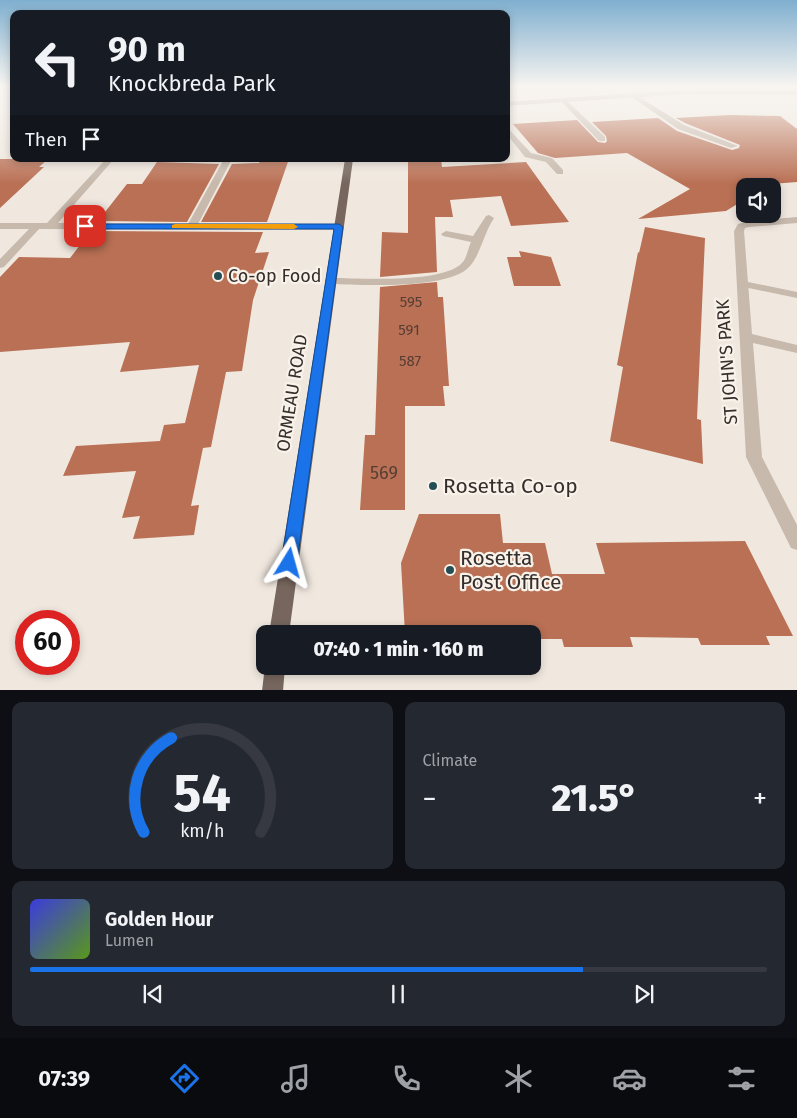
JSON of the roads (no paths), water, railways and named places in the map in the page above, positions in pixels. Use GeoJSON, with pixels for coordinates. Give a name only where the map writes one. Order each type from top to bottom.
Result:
{"type":"FeatureCollection","features":[{"type":"Feature","properties":{"kind":"main road","name":"ORMEAU ROAD"},"geometry":{"type":"LineString","coordinates":[[280,625],[349,162]]}},
{"type":"Feature","properties":{"kind":"main road"},"geometry":{"type":"LineString","coordinates":[[272,690],[274,675]]}},
{"type":"Feature","properties":{"kind":"street"},"geometry":{"type":"LineString","coordinates":[[582,119],[602,139]]}},
{"type":"Feature","properties":{"kind":"street"},"geometry":{"type":"LineString","coordinates":[[670,119],[681,127],[734,146]]}},
{"type":"Feature","properties":{"kind":"street"},"geometry":{"type":"LineString","coordinates":[[510,133],[528,155],[549,160],[560,172]]}},
{"type":"Feature","properties":{"kind":"street"},"geometry":{"type":"LineString","coordinates":[[50,226],[107,162]]}},
{"type":"Feature","properties":{"kind":"street"},"geometry":{"type":"LineString","coordinates":[[192,226],[226,162]]}},
{"type":"Feature","properties":{"kind":"street"},"geometry":{"type":"LineString","coordinates":[[331,281],[393,282],[438,277],[455,273],[464,268],[470,258],[476,240],[489,218]]}},
{"type":"Feature","properties":{"kind":"street","name":"ST JOHN'S PARK"},"geometry":{"type":"LineString","coordinates":[[797,220],[741,226],[739,231],[754,457],[797,542]]}},
{"type":"Feature","properties":{"kind":"street"},"geometry":{"type":"LineString","coordinates":[[0,226],[339,227]]}},
{"type":"Feature","properties":{"kind":"street"},"geometry":{"type":"LineString","coordinates":[[0,265],[37,226]]}},
{"type":"Feature","properties":{"kind":"street"},"geometry":{"type":"LineString","coordinates":[[446,234],[476,240]]}},
{"type":"Feature","properties":{"kind":"street"},"geometry":{"type":"LineString","coordinates":[[742,284],[797,295]]}},
{"type":"Feature","properties":{"kind":"street"},"geometry":{"type":"LineString","coordinates":[[746,337],[797,348]]}},
{"type":"Feature","properties":{"kind":"place","name":"Co-op Food"},"geometry":{"type":"Point","coordinates":[218,276]}},
{"type":"Feature","properties":{"kind":"place","name":"Rosetta Co-op"},"geometry":{"type":"Point","coordinates":[433,486]}},
{"type":"Feature","properties":{"kind":"place","name":"Rosetta Post Office"},"geometry":{"type":"Point","coordinates":[450,570]}}]}
